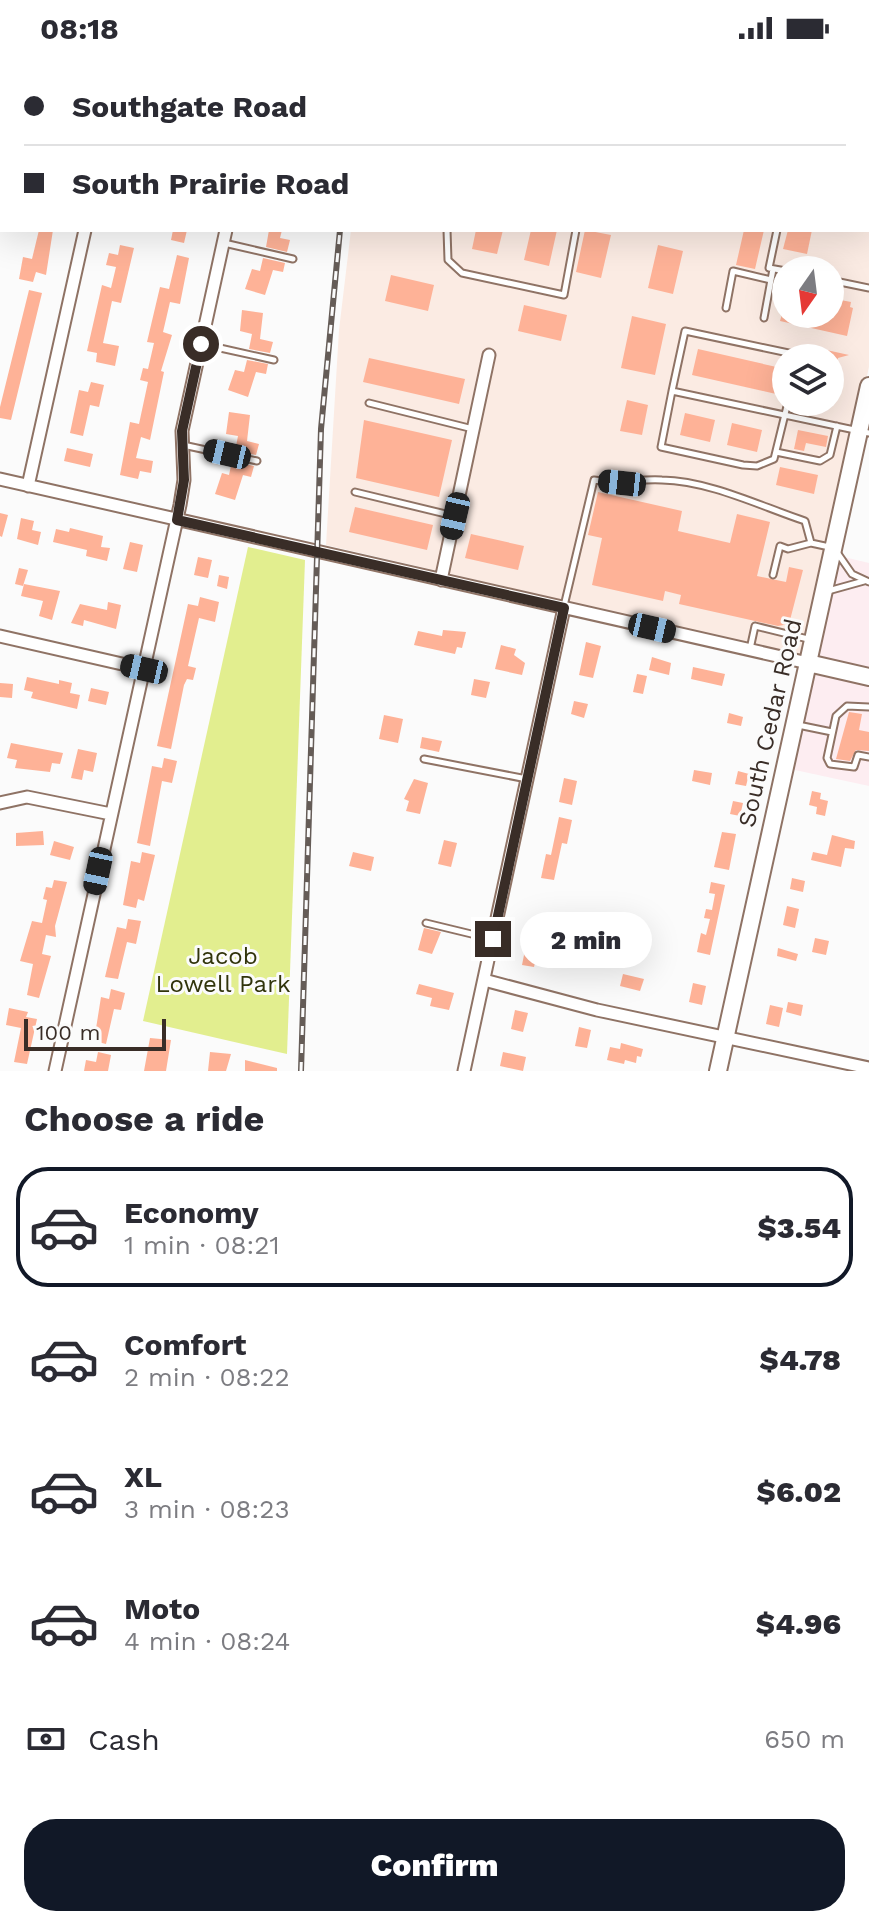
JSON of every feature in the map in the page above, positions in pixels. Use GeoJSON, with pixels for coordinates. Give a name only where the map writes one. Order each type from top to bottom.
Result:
{"type":"FeatureCollection","features":[{"type":"Feature","properties":{"kind":"main road","name":"South Cedar Road"},"geometry":{"type":"LineString","coordinates":[[718,1071],[834,548],[864,432],[869,386]]}},
{"type":"Feature","properties":{"kind":"main road"},"geometry":{"type":"LineString","coordinates":[[808,663],[869,677]]}},
{"type":"Feature","properties":{"kind":"street"},"geometry":{"type":"LineString","coordinates":[[28,486],[85,232]]}},
{"type":"Feature","properties":{"kind":"street"},"geometry":{"type":"LineString","coordinates":[[55,1071],[177,520],[184,480],[182,444],[226,232]]}},
{"type":"Feature","properties":{"kind":"street"},"geometry":{"type":"LineString","coordinates":[[441,580],[489,355]]}},
{"type":"Feature","properties":{"kind":"street"},"geometry":{"type":"LineString","coordinates":[[0,479],[808,663]]}},
{"type":"Feature","properties":{"kind":"street"},"geometry":{"type":"LineString","coordinates":[[464,1071],[564,608]]}},
{"type":"Feature","properties":{"kind":"street"},"geometry":{"type":"LineString","coordinates":[[0,636],[144,669]]}},
{"type":"Feature","properties":{"kind":"street"},"geometry":{"type":"LineString","coordinates":[[0,803],[38,798],[111,814]]}},
{"type":"Feature","properties":{"kind":"street"},"geometry":{"type":"LineString","coordinates":[[484,980],[597,1010],[869,1068]]}},
{"type":"Feature","properties":{"kind":"lane"},"geometry":{"type":"LineString","coordinates":[[447,232],[448,260],[462,273],[564,295],[576,232]]}},
{"type":"Feature","properties":{"kind":"lane"},"geometry":{"type":"LineString","coordinates":[[772,269],[769,268],[777,232]]}},
{"type":"Feature","properties":{"kind":"lane"},"geometry":{"type":"LineString","coordinates":[[223,243],[293,259]]}},
{"type":"Feature","properties":{"kind":"lane"},"geometry":{"type":"LineString","coordinates":[[726,308],[733,271],[771,280]]}},
{"type":"Feature","properties":{"kind":"lane"},"geometry":{"type":"LineString","coordinates":[[764,318],[772,274]]}},
{"type":"Feature","properties":{"kind":"lane"},"geometry":{"type":"LineString","coordinates":[[844,283],[869,288]]}},
{"type":"Feature","properties":{"kind":"lane"},"geometry":{"type":"LineString","coordinates":[[772,349],[685,331],[661,447],[757,466],[774,459],[785,416]]}},
{"type":"Feature","properties":{"kind":"lane"},"geometry":{"type":"LineString","coordinates":[[201,344],[274,360]]}},
{"type":"Feature","properties":{"kind":"lane"},"geometry":{"type":"LineString","coordinates":[[672,391],[772,411]]}},
{"type":"Feature","properties":{"kind":"lane"},"geometry":{"type":"LineString","coordinates":[[369,403],[474,429]]}},
{"type":"Feature","properties":{"kind":"lane"},"geometry":{"type":"LineString","coordinates":[[794,416],[864,432]]}},
{"type":"Feature","properties":{"kind":"lane"},"geometry":{"type":"LineString","coordinates":[[776,452],[820,461],[830,455],[837,426]]}},
{"type":"Feature","properties":{"kind":"lane"},"geometry":{"type":"LineString","coordinates":[[182,444],[257,461]]}},
{"type":"Feature","properties":{"kind":"lane"},"geometry":{"type":"LineString","coordinates":[[564,608],[594,480],[622,483],[662,480],[706,488],[805,521],[811,543]]}},
{"type":"Feature","properties":{"kind":"lane"},"geometry":{"type":"LineString","coordinates":[[355,492],[455,516]]}},
{"type":"Feature","properties":{"kind":"lane"},"geometry":{"type":"LineString","coordinates":[[773,575],[780,546],[788,549],[811,543],[834,548],[852,574],[867,581]]}},
{"type":"Feature","properties":{"kind":"lane"},"geometry":{"type":"LineString","coordinates":[[824,592],[867,581]]}},
{"type":"Feature","properties":{"kind":"lane"},"geometry":{"type":"LineString","coordinates":[[750,651],[755,626],[813,640]]}},
{"type":"Feature","properties":{"kind":"lane"},"geometry":{"type":"LineString","coordinates":[[869,707],[847,706],[836,716],[827,758],[830,764],[849,769],[860,762],[858,755],[869,757]]}},
{"type":"Feature","properties":{"kind":"lane"},"geometry":{"type":"LineString","coordinates":[[794,724],[832,732]]}},
{"type":"Feature","properties":{"kind":"lane"},"geometry":{"type":"LineString","coordinates":[[424,759],[528,780]]}},
{"type":"Feature","properties":{"kind":"lane"},"geometry":{"type":"LineString","coordinates":[[426,923],[493,939]]}},
{"type":"Feature","properties":{"kind":"shaded area"},"geometry":{"type":"Polygon","coordinates":[[[351,232],[869,232],[869,367],[804,656],[326,545],[339,330],[351,232]]]}},
{"type":"Feature","properties":{"kind":"shaded area"},"geometry":{"type":"Polygon","coordinates":[[[827,553],[869,563],[869,786],[781,767],[827,553]]]}},
{"type":"Feature","properties":{"kind":"green space","name":"Jacob Lowell Park"},"geometry":{"type":"Polygon","coordinates":[[[248,547],[305,560],[287,1054],[143,1021],[248,547]]]}},
{"type":"Feature","properties":{"kind":"building"},"geometry":{"type":"Polygon","coordinates":[[[39,232],[53,232],[46,275],[36,272],[33,282],[19,279],[23,257],[32,259],[39,232]]]}},
{"type":"Feature","properties":{"kind":"building"},"geometry":{"type":"Polygon","coordinates":[[[173,232],[187,232],[184,243],[171,240],[173,232]]]}},
{"type":"Feature","properties":{"kind":"building"},"geometry":{"type":"Polygon","coordinates":[[[269,232],[282,232],[280,238],[290,240],[287,252],[266,247],[269,232]]]}},
{"type":"Feature","properties":{"kind":"building"},"geometry":{"type":"Polygon","coordinates":[[[476,232],[502,232],[497,254],[472,249],[476,232]]]}},
{"type":"Feature","properties":{"kind":"building"},"geometry":{"type":"Polygon","coordinates":[[[531,232],[557,232],[549,266],[524,260],[531,232]]]}},
{"type":"Feature","properties":{"kind":"building"},"geometry":{"type":"Polygon","coordinates":[[[585,232],[611,235],[601,278],[576,272],[585,232]]]}},
{"type":"Feature","properties":{"kind":"building"},"geometry":{"type":"Polygon","coordinates":[[[744,232],[764,232],[755,269],[736,265],[744,232]]]}},
{"type":"Feature","properties":{"kind":"building"},"geometry":{"type":"Polygon","coordinates":[[[787,232],[812,232],[807,254],[783,249],[787,232]]]}},
{"type":"Feature","properties":{"kind":"building"},"geometry":{"type":"Polygon","coordinates":[[[120,245],[134,248],[121,303],[112,301],[103,343],[119,346],[115,366],[96,362],[97,353],[87,351],[102,285],[111,288],[116,267],[106,265],[109,253],[118,255],[120,245]]]}},
{"type":"Feature","properties":{"kind":"building"},"geometry":{"type":"Polygon","coordinates":[[[658,245],[683,251],[673,294],[648,288],[658,245]]]}},
{"type":"Feature","properties":{"kind":"building"},"geometry":{"type":"Polygon","coordinates":[[[177,255],[189,258],[180,304],[170,302],[163,332],[172,335],[161,371],[164,372],[150,440],[141,437],[136,458],[153,461],[151,473],[140,471],[138,479],[120,475],[130,422],[139,424],[148,382],[140,380],[143,368],[148,369],[154,343],[147,342],[160,287],[169,289],[177,255]]]}},
{"type":"Feature","properties":{"kind":"building"},"geometry":{"type":"Polygon","coordinates":[[[263,258],[285,263],[283,272],[273,270],[265,295],[245,289],[252,269],[260,271],[263,258]]]}},
{"type":"Feature","properties":{"kind":"building"},"geometry":{"type":"Polygon","coordinates":[[[391,275],[434,285],[428,311],[385,301],[391,275]]]}},
{"type":"Feature","properties":{"kind":"building"},"geometry":{"type":"Polygon","coordinates":[[[29,290],[42,293],[11,420],[0,418],[0,407],[29,290]]]}},
{"type":"Feature","properties":{"kind":"building"},"geometry":{"type":"Polygon","coordinates":[[[844,301],[851,302],[850,307],[853,308],[847,336],[811,328],[844,328],[844,301]]]}},
{"type":"Feature","properties":{"kind":"building"},"geometry":{"type":"Polygon","coordinates":[[[524,305],[567,315],[561,341],[518,331],[524,305]]]}},
{"type":"Feature","properties":{"kind":"building"},"geometry":{"type":"Polygon","coordinates":[[[242,310],[263,313],[260,339],[273,342],[270,353],[249,349],[252,334],[240,331],[242,310]]]}},
{"type":"Feature","properties":{"kind":"building"},"geometry":{"type":"Polygon","coordinates":[[[632,316],[666,324],[655,375],[621,368],[632,316]]]}},
{"type":"Feature","properties":{"kind":"building"},"geometry":{"type":"Polygon","coordinates":[[[698,349],[772,366],[772,393],[692,375],[698,349]]]}},
{"type":"Feature","properties":{"kind":"building"},"geometry":{"type":"Polygon","coordinates":[[[369,358],[465,379],[459,404],[363,382],[369,358]]]}},
{"type":"Feature","properties":{"kind":"building"},"geometry":{"type":"Polygon","coordinates":[[[247,360],[268,364],[266,374],[256,372],[248,397],[228,390],[235,370],[244,372],[247,360]]]}},
{"type":"Feature","properties":{"kind":"building"},"geometry":{"type":"Polygon","coordinates":[[[91,382],[104,385],[99,407],[90,405],[83,436],[70,433],[79,390],[88,392],[91,382]]]}},
{"type":"Feature","properties":{"kind":"building"},"geometry":{"type":"Polygon","coordinates":[[[627,400],[648,405],[642,435],[620,431],[627,400]]]}},
{"type":"Feature","properties":{"kind":"building"},"geometry":{"type":"Polygon","coordinates":[[[229,412],[250,415],[247,441],[259,444],[256,455],[235,451],[238,436],[226,434],[229,412]]]}},
{"type":"Feature","properties":{"kind":"building"},"geometry":{"type":"Polygon","coordinates":[[[685,413],[715,420],[710,442],[680,435],[685,413]]]}},
{"type":"Feature","properties":{"kind":"building"},"geometry":{"type":"Polygon","coordinates":[[[364,420],[452,440],[439,497],[356,478],[364,420]]]}},
{"type":"Feature","properties":{"kind":"building"},"geometry":{"type":"Polygon","coordinates":[[[732,423],[762,430],[757,452],[727,445],[732,423]]]}},
{"type":"Feature","properties":{"kind":"building"},"geometry":{"type":"Polygon","coordinates":[[[798,430],[828,436],[826,447],[806,443],[804,451],[794,449],[798,430]]]}},
{"type":"Feature","properties":{"kind":"building"},"geometry":{"type":"Polygon","coordinates":[[[67,448],[93,454],[90,467],[64,461],[67,448]]]}},
{"type":"Feature","properties":{"kind":"building"},"geometry":{"type":"Polygon","coordinates":[[[232,461],[254,466],[251,477],[243,475],[235,500],[215,494],[222,473],[229,475],[232,461]]]}},
{"type":"Feature","properties":{"kind":"building"},"geometry":{"type":"Polygon","coordinates":[[[780,467],[818,475],[814,494],[776,485],[780,467]]]}},
{"type":"Feature","properties":{"kind":"building"},"geometry":{"type":"Polygon","coordinates":[[[598,492],[682,511],[678,531],[730,543],[737,514],[770,522],[757,576],[786,582],[789,567],[803,570],[789,624],[778,626],[679,604],[681,595],[665,591],[663,601],[592,585],[602,538],[588,535],[598,492]]]}},
{"type":"Feature","properties":{"kind":"building"},"geometry":{"type":"Polygon","coordinates":[[[355,507],[433,525],[427,550],[349,532],[355,507]]]}},
{"type":"Feature","properties":{"kind":"building"},"geometry":{"type":"Polygon","coordinates":[[[0,513],[8,515],[2,537],[0,536],[0,513]]]}},
{"type":"Feature","properties":{"kind":"building"},"geometry":{"type":"Polygon","coordinates":[[[21,518],[34,521],[32,530],[41,532],[38,545],[17,539],[21,518]]]}},
{"type":"Feature","properties":{"kind":"building"},"geometry":{"type":"Polygon","coordinates":[[[70,528],[103,536],[101,547],[110,548],[107,561],[86,556],[87,550],[53,542],[56,529],[69,532],[70,528]]]}},
{"type":"Feature","properties":{"kind":"building"},"geometry":{"type":"Polygon","coordinates":[[[471,534],[524,546],[518,570],[465,558],[471,534]]]}},
{"type":"Feature","properties":{"kind":"building"},"geometry":{"type":"Polygon","coordinates":[[[130,542],[143,545],[137,572],[123,569],[130,542]]]}},
{"type":"Feature","properties":{"kind":"building"},"geometry":{"type":"Polygon","coordinates":[[[198,557],[212,560],[208,578],[194,575],[198,557]]]}},
{"type":"Feature","properties":{"kind":"building"},"geometry":{"type":"Polygon","coordinates":[[[19,568],[28,570],[23,586],[15,584],[19,568]]]}},
{"type":"Feature","properties":{"kind":"building"},"geometry":{"type":"Polygon","coordinates":[[[219,575],[229,577],[227,589],[217,586],[219,575]]]}},
{"type":"Feature","properties":{"kind":"building"},"geometry":{"type":"Polygon","coordinates":[[[24,584],[60,591],[52,620],[39,616],[43,601],[21,596],[24,584]]]}},
{"type":"Feature","properties":{"kind":"building"},"geometry":{"type":"Polygon","coordinates":[[[200,597],[219,602],[215,622],[199,618],[188,666],[196,668],[193,680],[187,679],[184,685],[171,749],[157,746],[188,604],[198,606],[200,597]]]}},
{"type":"Feature","properties":{"kind":"building"},"geometry":{"type":"Polygon","coordinates":[[[108,602],[121,605],[116,629],[84,620],[83,626],[71,623],[80,604],[107,610],[108,602]]]}},
{"type":"Feature","properties":{"kind":"building"},"geometry":{"type":"Polygon","coordinates":[[[443,630],[466,632],[462,648],[457,647],[455,654],[414,645],[418,631],[442,636],[443,630]]]}},
{"type":"Feature","properties":{"kind":"building"},"geometry":{"type":"Polygon","coordinates":[[[586,642],[601,646],[593,678],[579,675],[586,642]]]}},
{"type":"Feature","properties":{"kind":"building"},"geometry":{"type":"Polygon","coordinates":[[[501,645],[516,649],[514,655],[525,663],[522,675],[495,669],[501,645]]]}},
{"type":"Feature","properties":{"kind":"building"},"geometry":{"type":"Polygon","coordinates":[[[652,657],[671,663],[669,675],[649,670],[652,657]]]}},
{"type":"Feature","properties":{"kind":"building"},"geometry":{"type":"Polygon","coordinates":[[[693,667],[725,674],[722,686],[691,679],[693,667]]]}},
{"type":"Feature","properties":{"kind":"building"},"geometry":{"type":"Polygon","coordinates":[[[637,674],[647,676],[643,694],[633,692],[637,674]]]}},
{"type":"Feature","properties":{"kind":"building"},"geometry":{"type":"Polygon","coordinates":[[[27,677],[59,684],[59,680],[72,683],[70,693],[80,695],[77,709],[31,698],[33,692],[24,690],[27,677]]]}},
{"type":"Feature","properties":{"kind":"building"},"geometry":{"type":"Polygon","coordinates":[[[474,679],[490,682],[486,698],[471,695],[474,679]]]}},
{"type":"Feature","properties":{"kind":"building"},"geometry":{"type":"Polygon","coordinates":[[[0,683],[13,684],[12,698],[0,697],[0,683]]]}},
{"type":"Feature","properties":{"kind":"building"},"geometry":{"type":"Polygon","coordinates":[[[91,688],[109,692],[106,705],[88,701],[91,688]]]}},
{"type":"Feature","properties":{"kind":"building"},"geometry":{"type":"Polygon","coordinates":[[[574,701],[588,704],[584,718],[571,714],[574,701]]]}},
{"type":"Feature","properties":{"kind":"building"},"geometry":{"type":"Polygon","coordinates":[[[849,712],[862,714],[859,730],[869,732],[869,751],[856,750],[850,761],[836,759],[849,712]]]}},
{"type":"Feature","properties":{"kind":"building"},"geometry":{"type":"Polygon","coordinates":[[[729,713],[743,717],[741,726],[727,723],[729,713]]]}},
{"type":"Feature","properties":{"kind":"building"},"geometry":{"type":"Polygon","coordinates":[[[384,715],[403,719],[398,743],[379,739],[384,715]]]}},
{"type":"Feature","properties":{"kind":"building"},"geometry":{"type":"Polygon","coordinates":[[[422,737],[442,741],[439,752],[420,748],[422,737]]]}},
{"type":"Feature","properties":{"kind":"building"},"geometry":{"type":"Polygon","coordinates":[[[11,743],[63,753],[60,764],[52,763],[50,772],[15,768],[17,760],[7,758],[11,743]]]}},
{"type":"Feature","properties":{"kind":"building"},"geometry":{"type":"Polygon","coordinates":[[[78,749],[97,753],[93,772],[84,770],[82,780],[71,778],[78,749]]]}},
{"type":"Feature","properties":{"kind":"building"},"geometry":{"type":"Polygon","coordinates":[[[164,758],[177,761],[172,783],[162,781],[150,846],[137,843],[152,766],[162,768],[164,758]]]}},
{"type":"Feature","properties":{"kind":"building"},"geometry":{"type":"Polygon","coordinates":[[[694,770],[712,773],[710,785],[692,781],[694,770]]]}},
{"type":"Feature","properties":{"kind":"building"},"geometry":{"type":"Polygon","coordinates":[[[738,771],[749,774],[746,786],[735,784],[738,771]]]}},
{"type":"Feature","properties":{"kind":"building"},"geometry":{"type":"Polygon","coordinates":[[[564,778],[577,781],[572,805],[559,802],[564,778]]]}},
{"type":"Feature","properties":{"kind":"building"},"geometry":{"type":"Polygon","coordinates":[[[414,779],[428,783],[420,814],[406,811],[409,801],[404,799],[414,779]]]}},
{"type":"Feature","properties":{"kind":"building"},"geometry":{"type":"Polygon","coordinates":[[[812,791],[821,793],[820,799],[828,801],[825,816],[816,814],[817,807],[809,805],[812,791]]]}},
{"type":"Feature","properties":{"kind":"building"},"geometry":{"type":"Polygon","coordinates":[[[733,801],[743,803],[740,816],[730,814],[733,801]]]}},
{"type":"Feature","properties":{"kind":"building"},"geometry":{"type":"Polygon","coordinates":[[[559,817],[572,820],[567,844],[562,843],[554,880],[541,878],[546,854],[551,855],[559,817]]]}},
{"type":"Feature","properties":{"kind":"building"},"geometry":{"type":"Polygon","coordinates":[[[43,831],[44,845],[16,846],[16,833],[43,831]]]}},
{"type":"Feature","properties":{"kind":"building"},"geometry":{"type":"Polygon","coordinates":[[[722,832],[736,834],[729,870],[714,867],[722,832]]]}},
{"type":"Feature","properties":{"kind":"building"},"geometry":{"type":"Polygon","coordinates":[[[832,835],[855,841],[854,849],[845,848],[841,867],[811,860],[813,852],[827,855],[832,835]]]}},
{"type":"Feature","properties":{"kind":"building"},"geometry":{"type":"Polygon","coordinates":[[[444,840],[457,843],[451,867],[438,864],[444,840]]]}},
{"type":"Feature","properties":{"kind":"building"},"geometry":{"type":"Polygon","coordinates":[[[54,841],[74,847],[70,860],[50,855],[54,841]]]}},
{"type":"Feature","properties":{"kind":"building"},"geometry":{"type":"Polygon","coordinates":[[[142,852],[155,855],[144,901],[138,899],[136,908],[123,905],[131,861],[140,863],[142,852]]]}},
{"type":"Feature","properties":{"kind":"building"},"geometry":{"type":"Polygon","coordinates":[[[353,852],[374,857],[371,871],[349,866],[353,852]]]}},
{"type":"Feature","properties":{"kind":"building"},"geometry":{"type":"Polygon","coordinates":[[[792,878],[805,881],[803,892],[790,889],[792,878]]]}},
{"type":"Feature","properties":{"kind":"building"},"geometry":{"type":"Polygon","coordinates":[[[54,880],[67,882],[55,926],[56,937],[46,935],[42,954],[51,956],[39,998],[27,995],[33,964],[20,961],[32,921],[42,923],[47,900],[43,899],[46,887],[52,888],[54,880]]]}},
{"type":"Feature","properties":{"kind":"building"},"geometry":{"type":"Polygon","coordinates":[[[711,882],[725,885],[710,955],[697,952],[701,933],[706,935],[710,919],[704,918],[706,909],[712,910],[715,894],[709,893],[711,882]]]}},
{"type":"Feature","properties":{"kind":"building"},"geometry":{"type":"Polygon","coordinates":[[[787,906],[799,909],[795,928],[783,925],[787,906]]]}},
{"type":"Feature","properties":{"kind":"building"},"geometry":{"type":"Polygon","coordinates":[[[128,919],[141,921],[136,944],[127,942],[118,979],[105,977],[117,927],[126,929],[128,919]]]}},
{"type":"Feature","properties":{"kind":"building"},"geometry":{"type":"Polygon","coordinates":[[[566,923],[593,929],[591,941],[562,938],[566,923]]]}},
{"type":"Feature","properties":{"kind":"building"},"geometry":{"type":"Polygon","coordinates":[[[424,928],[441,932],[432,954],[418,950],[424,928]]]}},
{"type":"Feature","properties":{"kind":"building"},"geometry":{"type":"Polygon","coordinates":[[[528,935],[541,937],[534,967],[522,965],[528,935]]]}},
{"type":"Feature","properties":{"kind":"building"},"geometry":{"type":"Polygon","coordinates":[[[815,938],[829,941],[826,955],[812,952],[815,938]]]}},
{"type":"Feature","properties":{"kind":"building"},"geometry":{"type":"Polygon","coordinates":[[[778,948],[798,954],[796,961],[777,956],[778,948]]]}},
{"type":"Feature","properties":{"kind":"building"},"geometry":{"type":"Polygon","coordinates":[[[623,974],[644,979],[640,991],[620,986],[623,974]]]}},
{"type":"Feature","properties":{"kind":"building"},"geometry":{"type":"Polygon","coordinates":[[[693,983],[706,986],[702,1005],[689,1002],[693,983]]]}},
{"type":"Feature","properties":{"kind":"building"},"geometry":{"type":"Polygon","coordinates":[[[419,984],[454,993],[449,1010],[430,1006],[432,998],[416,994],[419,984]]]}},
{"type":"Feature","properties":{"kind":"building"},"geometry":{"type":"Polygon","coordinates":[[[111,989],[125,993],[121,1010],[114,1009],[106,1044],[94,1041],[101,997],[109,999],[111,989]]]}},
{"type":"Feature","properties":{"kind":"building"},"geometry":{"type":"Polygon","coordinates":[[[788,1002],[803,1005],[801,1016],[786,1012],[788,1002]]]}},
{"type":"Feature","properties":{"kind":"building"},"geometry":{"type":"Polygon","coordinates":[[[770,1005],[783,1008],[779,1027],[766,1024],[770,1005]]]}},
{"type":"Feature","properties":{"kind":"building"},"geometry":{"type":"Polygon","coordinates":[[[9,1008],[28,1012],[26,1017],[37,1019],[27,1064],[14,1062],[21,1028],[6,1025],[9,1008]]]}},
{"type":"Feature","properties":{"kind":"building"},"geometry":{"type":"Polygon","coordinates":[[[515,1010],[528,1013],[523,1032],[511,1029],[515,1010]]]}},
{"type":"Feature","properties":{"kind":"building"},"geometry":{"type":"Polygon","coordinates":[[[579,1027],[591,1030],[587,1048],[575,1046],[579,1027]]]}},
{"type":"Feature","properties":{"kind":"building"},"geometry":{"type":"Polygon","coordinates":[[[150,1038],[171,1040],[166,1071],[144,1071],[150,1038]]]}},
{"type":"Feature","properties":{"kind":"building"},"geometry":{"type":"Polygon","coordinates":[[[621,1043],[643,1049],[636,1063],[607,1060],[610,1047],[620,1049],[621,1043]]]}},
{"type":"Feature","properties":{"kind":"building"},"geometry":{"type":"Polygon","coordinates":[[[98,1052],[111,1055],[108,1071],[84,1071],[86,1060],[96,1062],[98,1052]]]}},
{"type":"Feature","properties":{"kind":"building"},"geometry":{"type":"Polygon","coordinates":[[[210,1052],[231,1054],[226,1071],[208,1071],[210,1052]]]}},
{"type":"Feature","properties":{"kind":"building"},"geometry":{"type":"Polygon","coordinates":[[[503,1052],[526,1057],[523,1071],[500,1066],[503,1052]]]}},
{"type":"Feature","properties":{"kind":"building"},"geometry":{"type":"Polygon","coordinates":[[[245,1060],[277,1068],[277,1071],[245,1071],[245,1060]]]}},
{"type":"Feature","properties":{"kind":"railway"},"geometry":{"type":"LineString","coordinates":[[301,1071],[321,429],[340,232]]}},
{"type":"Feature","properties":{"kind":"route"},"geometry":{"type":"LineString","coordinates":[[201,344],[182,431],[184,480],[177,520],[564,608],[493,939]]}}]}
